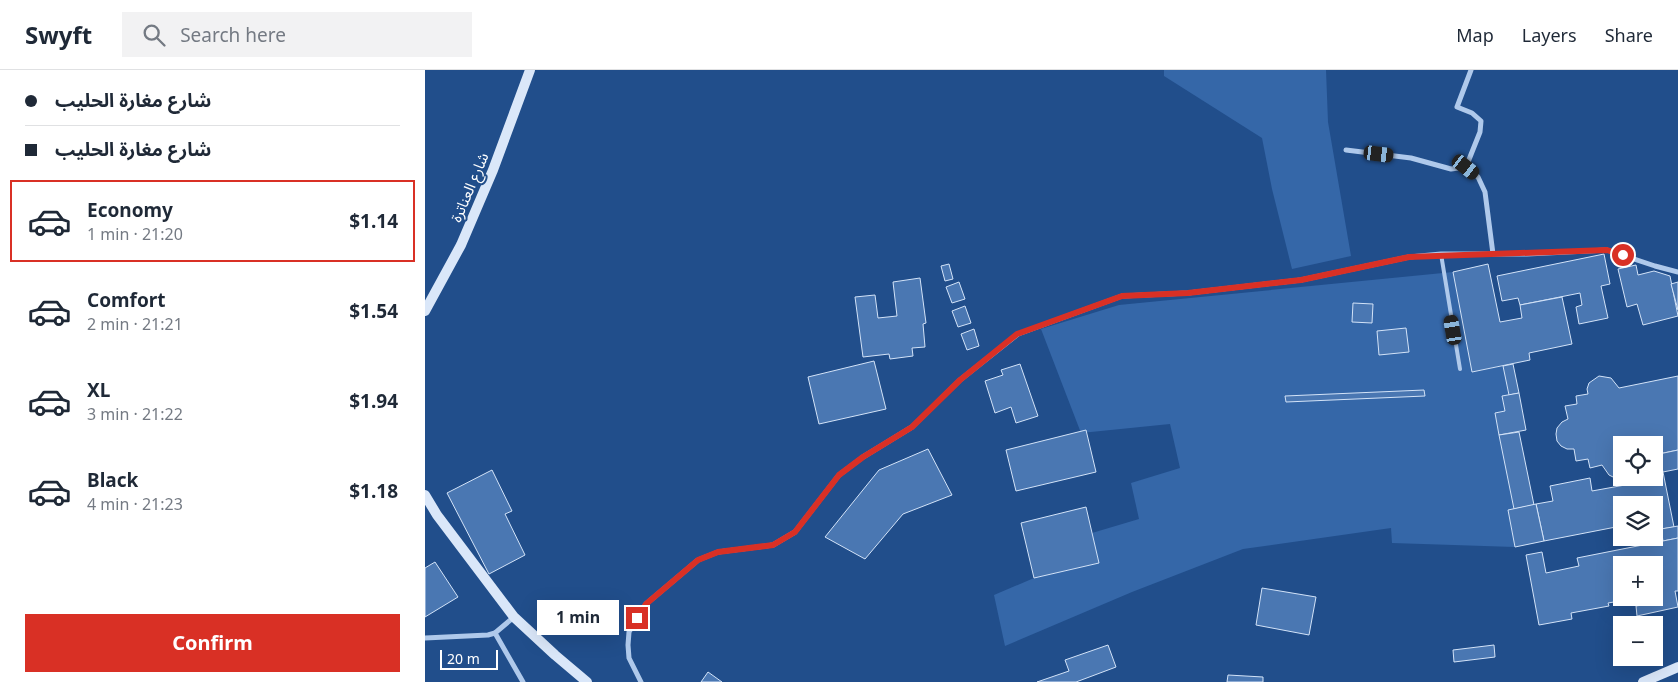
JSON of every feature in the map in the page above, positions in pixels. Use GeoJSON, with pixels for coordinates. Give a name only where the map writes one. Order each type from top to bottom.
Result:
{"type":"FeatureCollection","features":[{"type":"Feature","properties":{"kind":"street","name":"شارع العناترة"},"geometry":{"type":"LineString","coordinates":[[425,312],[461,245],[493,170],[530,70]]}},
{"type":"Feature","properties":{"kind":"street"},"geometry":{"type":"LineString","coordinates":[[1466,167],[1480,132],[1481,121],[1471,113],[1457,107],[1471,70]]}},
{"type":"Feature","properties":{"kind":"street"},"geometry":{"type":"LineString","coordinates":[[1346,150],[1411,158],[1451,169],[1466,167],[1479,177],[1485,192],[1493,254]]}},
{"type":"Feature","properties":{"kind":"street"},"geometry":{"type":"LineString","coordinates":[[641,682],[629,658],[628,645],[629,632],[646,604],[698,560],[718,552],[773,545],[795,532],[839,475],[863,457],[912,427],[960,380],[1017,334],[1122,296],[1188,293],[1301,280],[1409,257],[1441,254],[1607,250],[1678,272]]}},
{"type":"Feature","properties":{"kind":"street"},"geometry":{"type":"LineString","coordinates":[[425,495],[437,515],[514,618],[555,656],[587,682]]}},
{"type":"Feature","properties":{"kind":"street"},"geometry":{"type":"LineString","coordinates":[[425,638],[495,633],[514,618]]}},
{"type":"Feature","properties":{"kind":"street"},"geometry":{"type":"LineString","coordinates":[[495,633],[523,682]]}},
{"type":"Feature","properties":{"kind":"street"},"geometry":{"type":"LineString","coordinates":[[1643,682],[1678,667]]}},
{"type":"Feature","properties":{"kind":"lane"},"geometry":{"type":"LineString","coordinates":[[1441,254],[1460,369]]}},
{"type":"Feature","properties":{"kind":"shaded area"},"geometry":{"type":"Polygon","coordinates":[[[1164,70],[1326,70],[1328,122],[1351,256],[1292,269],[1272,189],[1262,138],[1164,76],[1164,70]]]}},
{"type":"Feature","properties":{"kind":"shaded area"},"geometry":{"type":"Polygon","coordinates":[[[1453,272],[1472,372],[1503,366],[1509,395],[1502,397],[1505,411],[1495,413],[1514,509],[1508,511],[1515,547],[1392,543],[1391,528],[1243,549],[1132,592],[1005,646],[994,595],[1034,578],[1099,563],[1092,533],[1139,519],[1131,483],[1180,468],[1170,424],[1081,433],[1041,329],[1119,305],[1453,272]]]}},
{"type":"Feature","properties":{"kind":"building"},"geometry":{"type":"Polygon","coordinates":[[[1604,254],[1610,284],[1601,286],[1608,318],[1579,324],[1576,307],[1582,305],[1580,293],[1520,305],[1518,298],[1502,301],[1497,276],[1604,254]]]}},
{"type":"Feature","properties":{"kind":"building"},"geometry":{"type":"Polygon","coordinates":[[[949,264],[953,279],[945,281],[941,266],[949,264]]]}},
{"type":"Feature","properties":{"kind":"building"},"geometry":{"type":"Polygon","coordinates":[[[1488,264],[1500,322],[1522,318],[1520,305],[1562,297],[1572,344],[1529,353],[1530,360],[1472,372],[1453,272],[1488,264]]]}},
{"type":"Feature","properties":{"kind":"building"},"geometry":{"type":"Polygon","coordinates":[[[1636,265],[1638,275],[1654,271],[1670,276],[1678,316],[1643,325],[1637,304],[1627,307],[1618,269],[1636,265]]]}},
{"type":"Feature","properties":{"kind":"building"},"geometry":{"type":"Polygon","coordinates":[[[920,278],[926,323],[923,324],[925,347],[912,348],[913,356],[890,359],[889,354],[863,357],[855,297],[875,295],[878,318],[897,316],[893,282],[920,278]]]}},
{"type":"Feature","properties":{"kind":"building"},"geometry":{"type":"Polygon","coordinates":[[[959,282],[965,299],[952,303],[946,287],[959,282]]]}},
{"type":"Feature","properties":{"kind":"building"},"geometry":{"type":"Polygon","coordinates":[[[1678,282],[1678,310],[1671,284],[1678,282]]]}},
{"type":"Feature","properties":{"kind":"building"},"geometry":{"type":"Polygon","coordinates":[[[1353,303],[1373,304],[1372,323],[1352,322],[1353,303]]]}},
{"type":"Feature","properties":{"kind":"building"},"geometry":{"type":"Polygon","coordinates":[[[965,306],[971,323],[958,327],[952,311],[965,306]]]}},
{"type":"Feature","properties":{"kind":"building"},"geometry":{"type":"Polygon","coordinates":[[[1406,328],[1409,352],[1379,355],[1377,331],[1406,328]]]}},
{"type":"Feature","properties":{"kind":"building"},"geometry":{"type":"Polygon","coordinates":[[[974,329],[979,346],[967,350],[961,334],[974,329]]]}},
{"type":"Feature","properties":{"kind":"building"},"geometry":{"type":"Polygon","coordinates":[[[874,361],[886,409],[819,424],[808,377],[874,361]]]}},
{"type":"Feature","properties":{"kind":"building"},"geometry":{"type":"Polygon","coordinates":[[[1020,364],[1038,416],[1016,423],[1011,407],[995,413],[985,381],[1003,375],[1001,370],[1020,364]]]}},
{"type":"Feature","properties":{"kind":"building"},"geometry":{"type":"Polygon","coordinates":[[[1513,364],[1519,393],[1509,395],[1503,366],[1513,364]]]}},
{"type":"Feature","properties":{"kind":"building"},"geometry":{"type":"Polygon","coordinates":[[[1599,376],[1611,378],[1619,388],[1678,376],[1678,450],[1663,453],[1663,436],[1613,436],[1613,477],[1609,475],[1602,465],[1590,468],[1588,459],[1576,461],[1574,449],[1567,449],[1557,441],[1557,428],[1568,419],[1565,406],[1577,404],[1576,396],[1588,394],[1589,383],[1599,376]]]}},
{"type":"Feature","properties":{"kind":"building"},"geometry":{"type":"Polygon","coordinates":[[[1424,390],[1425,396],[1286,402],[1285,396],[1424,390]]]}},
{"type":"Feature","properties":{"kind":"building"},"geometry":{"type":"Polygon","coordinates":[[[1519,393],[1526,430],[1499,435],[1495,413],[1505,411],[1502,396],[1519,393]]]}},
{"type":"Feature","properties":{"kind":"building"},"geometry":{"type":"Polygon","coordinates":[[[1086,430],[1096,472],[1016,491],[1006,450],[1086,430]]]}},
{"type":"Feature","properties":{"kind":"building"},"geometry":{"type":"Polygon","coordinates":[[[1519,432],[1534,505],[1514,509],[1499,435],[1519,432]]]}},
{"type":"Feature","properties":{"kind":"building"},"geometry":{"type":"Polygon","coordinates":[[[928,449],[952,495],[903,514],[865,559],[825,537],[879,470],[928,449]]]}},
{"type":"Feature","properties":{"kind":"building"},"geometry":{"type":"Polygon","coordinates":[[[1678,450],[1678,469],[1663,472],[1663,453],[1678,450]]]}},
{"type":"Feature","properties":{"kind":"building"},"geometry":{"type":"Polygon","coordinates":[[[492,470],[512,511],[505,514],[525,555],[489,574],[447,493],[492,470]]]}},
{"type":"Feature","properties":{"kind":"building"},"geometry":{"type":"Polygon","coordinates":[[[1663,472],[1674,527],[1663,529],[1663,496],[1613,496],[1613,528],[1544,541],[1536,504],[1553,501],[1550,486],[1590,478],[1592,491],[1620,486],[1663,486],[1663,472]]]}},
{"type":"Feature","properties":{"kind":"building"},"geometry":{"type":"Polygon","coordinates":[[[1536,504],[1544,541],[1515,547],[1508,510],[1536,504]]]}},
{"type":"Feature","properties":{"kind":"building"},"geometry":{"type":"Polygon","coordinates":[[[1086,507],[1099,563],[1034,578],[1021,523],[1086,507]]]}},
{"type":"Feature","properties":{"kind":"building"},"geometry":{"type":"Polygon","coordinates":[[[1678,526],[1678,538],[1663,541],[1663,529],[1678,526]]]}},
{"type":"Feature","properties":{"kind":"building"},"geometry":{"type":"Polygon","coordinates":[[[1678,538],[1678,591],[1675,591],[1678,607],[1637,616],[1636,606],[1663,606],[1663,556],[1613,556],[1613,602],[1608,603],[1609,606],[1571,613],[1572,619],[1539,625],[1526,555],[1542,552],[1546,573],[1579,566],[1577,558],[1638,546],[1663,546],[1663,541],[1678,538]]]}},
{"type":"Feature","properties":{"kind":"building"},"geometry":{"type":"Polygon","coordinates":[[[435,562],[458,597],[425,617],[425,568],[435,562]]]}},
{"type":"Feature","properties":{"kind":"building"},"geometry":{"type":"Polygon","coordinates":[[[1262,588],[1316,597],[1309,635],[1256,625],[1262,588]]]}},
{"type":"Feature","properties":{"kind":"building"},"geometry":{"type":"Polygon","coordinates":[[[1108,645],[1116,667],[1076,682],[1037,682],[1069,671],[1065,660],[1108,645]]]}},
{"type":"Feature","properties":{"kind":"building"},"geometry":{"type":"Polygon","coordinates":[[[1494,645],[1495,657],[1454,662],[1453,650],[1494,645]]]}},
{"type":"Feature","properties":{"kind":"building"},"geometry":{"type":"Polygon","coordinates":[[[708,672],[722,682],[701,682],[708,672]]]}},
{"type":"Feature","properties":{"kind":"building"},"geometry":{"type":"Polygon","coordinates":[[[1228,675],[1263,677],[1263,682],[1227,682],[1228,675]]]}},
{"type":"Feature","properties":{"kind":"route"},"geometry":{"type":"LineString","coordinates":[[637,618],[646,604],[698,560],[718,552],[773,545],[795,532],[839,475],[863,457],[912,427],[960,380],[1017,334],[1122,296],[1188,293],[1301,280],[1409,257],[1441,254],[1527,254],[1607,250],[1623,255]]}}]}
